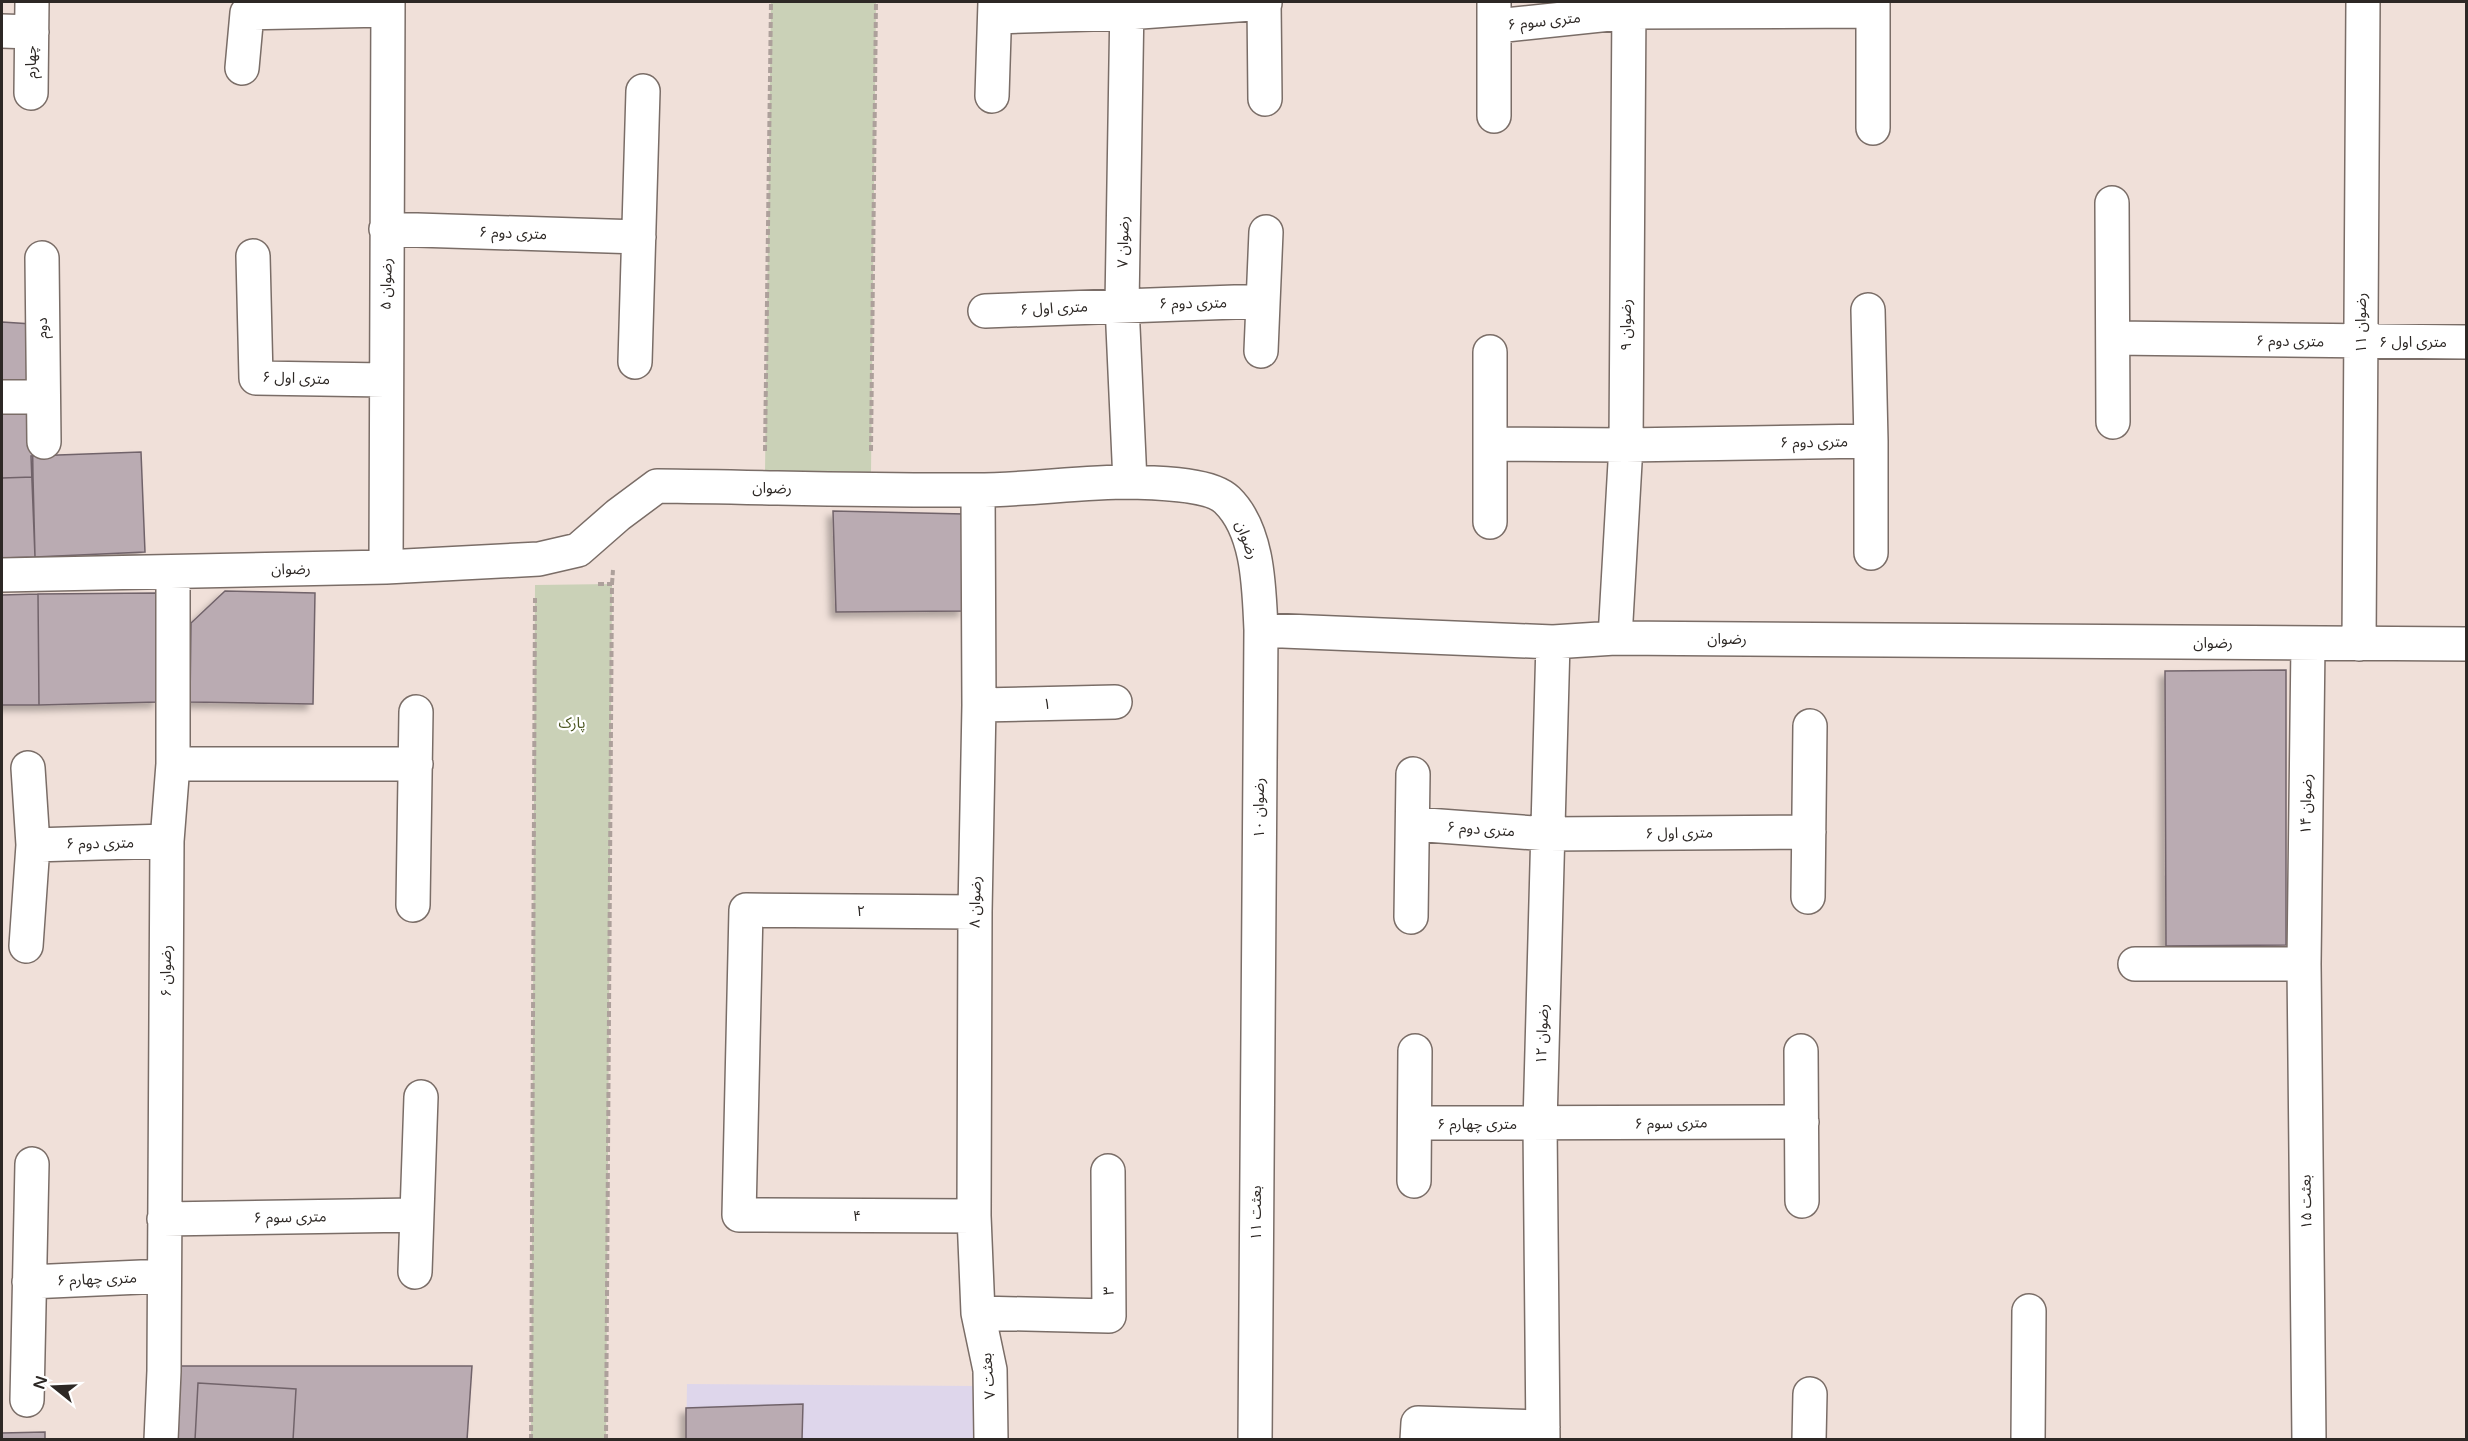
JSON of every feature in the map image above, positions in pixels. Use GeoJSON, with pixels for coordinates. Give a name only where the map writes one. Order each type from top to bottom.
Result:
{"type":"FeatureCollection","features":[{"type":"Feature","properties":{"kind":"street"},"geometry":{"type":"LineString","coordinates":[[992,96],[995,9],[1264,2],[1265,99]]}},
{"type":"Feature","properties":{"kind":"street","name":"رضوان ۱۱"},"geometry":{"type":"LineString","coordinates":[[2359,644],[2363,2]]}},
{"type":"Feature","properties":{"kind":"street"},"geometry":{"type":"LineString","coordinates":[[242,68],[247,13],[388,6]]}},
{"type":"Feature","properties":{"kind":"street","name":"رضوان ۵"},"geometry":{"type":"LineString","coordinates":[[386,567],[388,6]]}},
{"type":"Feature","properties":{"kind":"street"},"geometry":{"type":"LineString","coordinates":[[1629,7],[1873,6],[1873,128]]}},
{"type":"Feature","properties":{"kind":"street","name":"رضوان ۷"},"geometry":{"type":"LineString","coordinates":[[1127,7],[1122,305],[1130,482]]}},
{"type":"Feature","properties":{"kind":"street","name":"۶ متری سوم"},"geometry":{"type":"LineString","coordinates":[[1495,14],[1629,7]]}},
{"type":"Feature","properties":{"kind":"street","name":"رضوان ۹"},"geometry":{"type":"LineString","coordinates":[[1615,638],[1626,445],[1629,7]]}},
{"type":"Feature","properties":{"kind":"street"},"geometry":{"type":"LineString","coordinates":[[1494,116],[1495,14]]}},
{"type":"Feature","properties":{"kind":"street","name":"چهارم"},"geometry":{"type":"LineString","coordinates":[[22,21],[31,93]]}},
{"type":"Feature","properties":{"kind":"street"},"geometry":{"type":"LineString","coordinates":[[635,362],[643,92]]}},
{"type":"Feature","properties":{"kind":"street"},"geometry":{"type":"LineString","coordinates":[[2112,203],[2113,422]]}},
{"type":"Feature","properties":{"kind":"street","name":"۶ متری دوم"},"geometry":{"type":"LineString","coordinates":[[386,229],[639,237]]}},
{"type":"Feature","properties":{"kind":"street"},"geometry":{"type":"LineString","coordinates":[[1261,351],[1266,232]]}},
{"type":"Feature","properties":{"kind":"street","name":"۶ متری اول"},"geometry":{"type":"LineString","coordinates":[[253,256],[256,378],[385,380]]}},
{"type":"Feature","properties":{"kind":"street","name":"دوم"},"geometry":{"type":"LineString","coordinates":[[42,258],[44,442]]}},
{"type":"Feature","properties":{"kind":"street","name":"۶ متری دوم"},"geometry":{"type":"LineString","coordinates":[[1122,305],[1263,301]]}},
{"type":"Feature","properties":{"kind":"street","name":"۶ متری اول"},"geometry":{"type":"LineString","coordinates":[[986,311],[1122,305]]}},
{"type":"Feature","properties":{"kind":"street"},"geometry":{"type":"LineString","coordinates":[[1868,310],[1871,553]]}},
{"type":"Feature","properties":{"kind":"street","name":"۶ متری دوم"},"geometry":{"type":"LineString","coordinates":[[2112,338],[2361,342]]}},
{"type":"Feature","properties":{"kind":"street","name":"۶ متری اول"},"geometry":{"type":"LineString","coordinates":[[2361,342],[2466,342]]}},
{"type":"Feature","properties":{"kind":"street"},"geometry":{"type":"LineString","coordinates":[[1490,352],[1490,522]]}},
{"type":"Feature","properties":{"kind":"street"},"geometry":{"type":"LineString","coordinates":[[2,397],[42,397]]}},
{"type":"Feature","properties":{"kind":"street","name":"۶ متری دوم"},"geometry":{"type":"LineString","coordinates":[[1626,445],[1871,441]]}},
{"type":"Feature","properties":{"kind":"street"},"geometry":{"type":"LineString","coordinates":[[1490,444],[1626,445]]}},
{"type":"Feature","properties":{"kind":"street","name":"رضوان"},"geometry":{"type":"LineString","coordinates":[[2,575],[386,567],[539,559],[578,550],[618,515],[657,486],[978,490],[1130,482],[1202,488],[1226,499],[1240,519],[1252,546],[1258,579],[1261,630],[1553,642],[1615,638],[2466,644]]}},
{"type":"Feature","properties":{"kind":"street","name":"رضوان ۸"},"geometry":{"type":"LineString","coordinates":[[978,490],[979,705],[975,912],[974,1216],[978,1313]]}},
{"type":"Feature","properties":{"kind":"street","name":"رضوان ۶"},"geometry":{"type":"LineString","coordinates":[[161,1440],[164,1371],[167,841],[173,764],[173,572]]}},
{"type":"Feature","properties":{"kind":"street","name":"رضوان ۱۰"},"geometry":{"type":"LineString","coordinates":[[1258,986],[1261,630]]}},
{"type":"Feature","properties":{"kind":"street","name":"رضوان ۱۲"},"geometry":{"type":"LineString","coordinates":[[1543,1433],[1540,1124],[1553,642]]}},
{"type":"Feature","properties":{"kind":"street","name":"رضوان ۱۴"},"geometry":{"type":"LineString","coordinates":[[2304,964],[2308,644]]}},
{"type":"Feature","properties":{"kind":"street","name":"۱"},"geometry":{"type":"LineString","coordinates":[[979,705],[1115,702]]}},
{"type":"Feature","properties":{"kind":"street"},"geometry":{"type":"LineString","coordinates":[[413,905],[416,712]]}},
{"type":"Feature","properties":{"kind":"street"},"geometry":{"type":"LineString","coordinates":[[1808,897],[1810,726]]}},
{"type":"Feature","properties":{"kind":"street"},"geometry":{"type":"LineString","coordinates":[[173,764],[416,764]]}},
{"type":"Feature","properties":{"kind":"street"},"geometry":{"type":"LineString","coordinates":[[26,946],[33,845],[28,768]]}},
{"type":"Feature","properties":{"kind":"street"},"geometry":{"type":"LineString","coordinates":[[1411,917],[1413,774]]}},
{"type":"Feature","properties":{"kind":"street","name":"۶ متری دوم"},"geometry":{"type":"LineString","coordinates":[[1413,824],[1548,834]]}},
{"type":"Feature","properties":{"kind":"street","name":"۶ متری اول"},"geometry":{"type":"LineString","coordinates":[[1548,834],[1809,832]]}},
{"type":"Feature","properties":{"kind":"street","name":"۶ متری دوم"},"geometry":{"type":"LineString","coordinates":[[33,845],[167,841]]}},
{"type":"Feature","properties":{"kind":"street","name":"۲"},"geometry":{"type":"LineString","coordinates":[[740,1215],[746,910],[975,912]]}},
{"type":"Feature","properties":{"kind":"street"},"geometry":{"type":"LineString","coordinates":[[2135,964],[2304,964]]}},
{"type":"Feature","properties":{"kind":"street","name":"بعثت ۱۵"},"geometry":{"type":"LineString","coordinates":[[2304,964],[2309,1440]]}},
{"type":"Feature","properties":{"kind":"street","name":"بعثت ۱۱"},"geometry":{"type":"LineString","coordinates":[[1255,1440],[1258,986]]}},
{"type":"Feature","properties":{"kind":"street"},"geometry":{"type":"LineString","coordinates":[[1414,1181],[1415,1051]]}},
{"type":"Feature","properties":{"kind":"street"},"geometry":{"type":"LineString","coordinates":[[1801,1052],[1802,1201]]}},
{"type":"Feature","properties":{"kind":"street"},"geometry":{"type":"LineString","coordinates":[[415,1272],[421,1097]]}},
{"type":"Feature","properties":{"kind":"street","name":"۶ متری سوم"},"geometry":{"type":"LineString","coordinates":[[1540,1124],[1802,1122]]}},
{"type":"Feature","properties":{"kind":"street","name":"۶ متری چهارم"},"geometry":{"type":"LineString","coordinates":[[1414,1123],[1540,1124]]}},
{"type":"Feature","properties":{"kind":"street"},"geometry":{"type":"LineString","coordinates":[[27,1400],[32,1164]]}},
{"type":"Feature","properties":{"kind":"street","name":"۳"},"geometry":{"type":"LineString","coordinates":[[978,1313],[1109,1316],[1108,1171]]}},
{"type":"Feature","properties":{"kind":"street","name":"۶ متری سوم"},"geometry":{"type":"LineString","coordinates":[[164,1219],[416,1215]]}},
{"type":"Feature","properties":{"kind":"street","name":"۴"},"geometry":{"type":"LineString","coordinates":[[740,1215],[974,1216]]}},
{"type":"Feature","properties":{"kind":"street","name":"۶ متری چهارم"},"geometry":{"type":"LineString","coordinates":[[29,1282],[164,1276]]}},
{"type":"Feature","properties":{"kind":"street"},"geometry":{"type":"LineString","coordinates":[[2028,1440],[2029,1311]]}},
{"type":"Feature","properties":{"kind":"street","name":"بعثت ۷"},"geometry":{"type":"LineString","coordinates":[[978,1313],[990,1370],[991,1440]]}},
{"type":"Feature","properties":{"kind":"street"},"geometry":{"type":"LineString","coordinates":[[1809,1440],[1810,1394]]}},
{"type":"Feature","properties":{"kind":"street"},"geometry":{"type":"LineString","coordinates":[[1418,1440],[1418,1423],[1543,1433]]}},
{"type":"Feature","properties":{"kind":"path"},"geometry":{"type":"LineString","coordinates":[[770,488],[765,472],[771,2]]}},
{"type":"Feature","properties":{"kind":"path"},"geometry":{"type":"LineString","coordinates":[[876,2],[871,473],[879,489]]}},
{"type":"Feature","properties":{"kind":"path"},"geometry":{"type":"LineString","coordinates":[[531,1440],[535,585],[539,559]]}},
{"type":"Feature","properties":{"kind":"path"},"geometry":{"type":"LineString","coordinates":[[590,584],[612,584],[606,1440]]}},
{"type":"Feature","properties":{"kind":"shaded area"},"geometry":{"type":"Polygon","coordinates":[[[687,1384],[975,1386],[974,1439],[686,1440],[687,1384]]]}},
{"type":"Feature","properties":{"kind":"green space"},"geometry":{"type":"Polygon","coordinates":[[[771,2],[876,2],[871,473],[765,472],[771,2]]]}},
{"type":"Feature","properties":{"kind":"green space","name":"پارک"},"geometry":{"type":"Polygon","coordinates":[[[612,584],[606,1439],[531,1439],[535,585],[612,584]]]}},
{"type":"Feature","properties":{"kind":"building"},"geometry":{"type":"Polygon","coordinates":[[[2,322],[32,324],[32,386],[2,385],[2,322]]]}},
{"type":"Feature","properties":{"kind":"building"},"geometry":{"type":"Polygon","coordinates":[[[2,408],[32,408],[33,477],[2,478],[2,408]]]}},
{"type":"Feature","properties":{"kind":"building"},"geometry":{"type":"Polygon","coordinates":[[[141,452],[145,552],[35,557],[31,456],[141,452]]]}},
{"type":"Feature","properties":{"kind":"building"},"geometry":{"type":"Polygon","coordinates":[[[33,477],[35,557],[2,558],[2,478],[33,477]]]}},
{"type":"Feature","properties":{"kind":"building"},"geometry":{"type":"Polygon","coordinates":[[[833,511],[964,514],[964,611],[836,612],[833,511]]]}},
{"type":"Feature","properties":{"kind":"building"},"geometry":{"type":"Polygon","coordinates":[[[225,591],[315,593],[313,704],[190,702],[191,623],[225,591]]]}},
{"type":"Feature","properties":{"kind":"building"},"geometry":{"type":"Polygon","coordinates":[[[156,593],[158,702],[39,705],[38,594],[156,593]]]}},
{"type":"Feature","properties":{"kind":"building"},"geometry":{"type":"Polygon","coordinates":[[[38,594],[39,705],[2,705],[2,595],[38,594]]]}},
{"type":"Feature","properties":{"kind":"building"},"geometry":{"type":"Polygon","coordinates":[[[2286,670],[2286,945],[2166,946],[2165,671],[2286,670]]]}},
{"type":"Feature","properties":{"kind":"building"},"geometry":{"type":"Polygon","coordinates":[[[178,1366],[472,1366],[467,1440],[177,1440],[178,1366]]]}},
{"type":"Feature","properties":{"kind":"building"},"geometry":{"type":"Polygon","coordinates":[[[198,1383],[296,1389],[293,1440],[195,1440],[198,1383]]]}},
{"type":"Feature","properties":{"kind":"building"},"geometry":{"type":"Polygon","coordinates":[[[803,1404],[802,1440],[686,1440],[686,1408],[803,1404]]]}},
{"type":"Feature","properties":{"kind":"building"},"geometry":{"type":"Polygon","coordinates":[[[45,1432],[45,1440],[2,1440],[2,1433],[45,1432]]]}}]}
